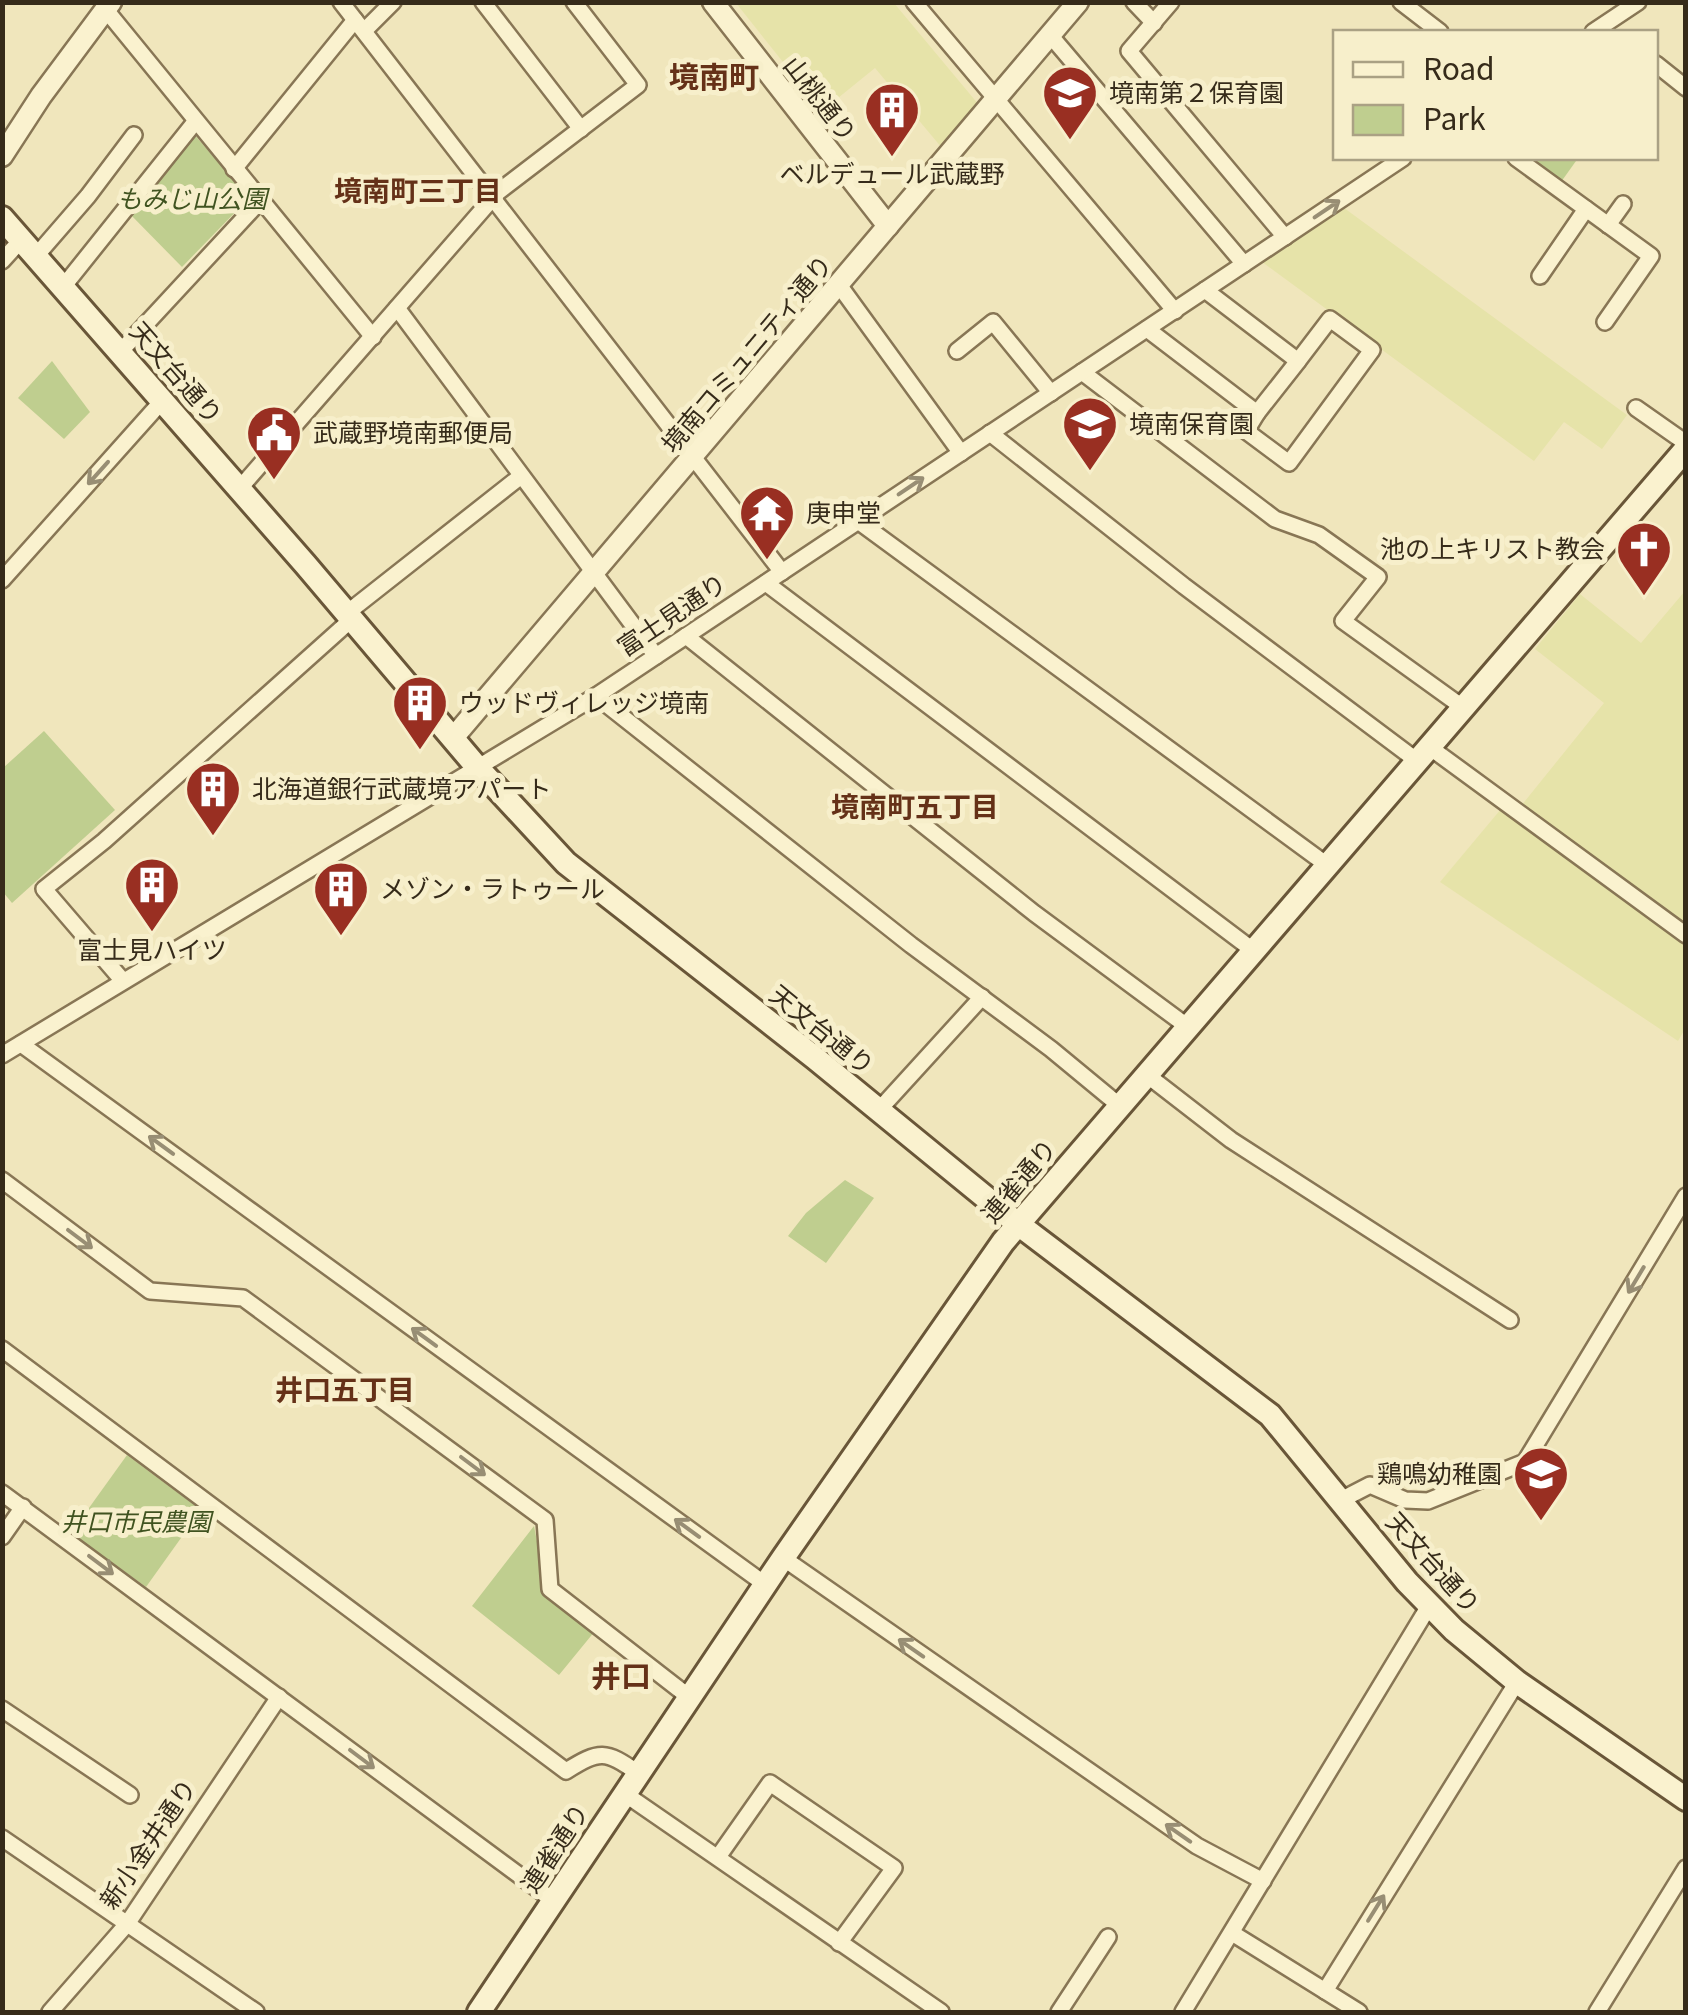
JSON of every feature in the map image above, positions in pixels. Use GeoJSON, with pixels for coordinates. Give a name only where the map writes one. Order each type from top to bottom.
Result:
{"type":"FeatureCollection","features":[{"type":"Feature","properties":{"kind":"main road","name":"天文台通り"},"geometry":{"type":"LineString","coordinates":[[2,218],[240,488],[477,767],[566,863],[1018,1224],[1270,1415],[1429,1606],[1517,1682],[1686,1799]]}},
{"type":"Feature","properties":{"kind":"main road","name":"連雀通り"},"geometry":{"type":"LineString","coordinates":[[479,2012],[783,1558],[1018,1224],[1686,446]]}},
{"type":"Feature","properties":{"kind":"street"},"geometry":{"type":"LineString","coordinates":[[341,2],[782,572]]}},
{"type":"Feature","properties":{"kind":"street"},"geometry":{"type":"LineString","coordinates":[[234,169],[359,25],[393,2]]}},
{"type":"Feature","properties":{"kind":"street"},"geometry":{"type":"LineString","coordinates":[[483,2],[581,129]]}},
{"type":"Feature","properties":{"kind":"street"},"geometry":{"type":"LineString","coordinates":[[240,488],[493,198],[638,85],[574,2]]}},
{"type":"Feature","properties":{"kind":"street","name":"山桃通り"},"geometry":{"type":"LineString","coordinates":[[713,2],[888,226]]}},
{"type":"Feature","properties":{"kind":"street"},"geometry":{"type":"LineString","coordinates":[[914,2],[1174,311]]}},
{"type":"Feature","properties":{"kind":"street","name":"境南コミュニティ通り"},"geometry":{"type":"LineString","coordinates":[[454,738],[1078,2]]}},
{"type":"Feature","properties":{"kind":"street"},"geometry":{"type":"LineString","coordinates":[[1134,2],[1154,22]]}},
{"type":"Feature","properties":{"kind":"street"},"geometry":{"type":"LineString","coordinates":[[1171,2],[1129,51],[1284,238]]}},
{"type":"Feature","properties":{"kind":"street"},"geometry":{"type":"LineString","coordinates":[[1400,2],[1437,30]]}},
{"type":"Feature","properties":{"kind":"street"},"geometry":{"type":"LineString","coordinates":[[1604,30],[1631,4]]}},
{"type":"Feature","properties":{"kind":"street"},"geometry":{"type":"LineString","coordinates":[[2,156],[108,6],[195,122],[373,337]]}},
{"type":"Feature","properties":{"kind":"street"},"geometry":{"type":"LineString","coordinates":[[1050,35],[1244,264]]}},
{"type":"Feature","properties":{"kind":"street"},"geometry":{"type":"LineString","coordinates":[[1658,66],[1686,88]]}},
{"type":"Feature","properties":{"kind":"street"},"geometry":{"type":"LineString","coordinates":[[63,287],[195,122]]}},
{"type":"Feature","properties":{"kind":"street"},"geometry":{"type":"LineString","coordinates":[[2,261],[29,248],[88,196],[134,134]]}},
{"type":"Feature","properties":{"kind":"street","name":"富士見通り"},"geometry":{"type":"LineString","coordinates":[[2,1055],[596,696],[1400,160]]}},
{"type":"Feature","properties":{"kind":"street"},"geometry":{"type":"LineString","coordinates":[[1519,160],[1651,256],[1605,322]]}},
{"type":"Feature","properties":{"kind":"street"},"geometry":{"type":"LineString","coordinates":[[120,352],[260,201]]}},
{"type":"Feature","properties":{"kind":"street"},"geometry":{"type":"LineString","coordinates":[[1608,226],[1623,204]]}},
{"type":"Feature","properties":{"kind":"street"},"geometry":{"type":"LineString","coordinates":[[1540,276],[1586,210]]}},
{"type":"Feature","properties":{"kind":"street"},"geometry":{"type":"LineString","coordinates":[[839,284],[961,453]]}},
{"type":"Feature","properties":{"kind":"street"},"geometry":{"type":"LineString","coordinates":[[1205,290],[1298,361]]}},
{"type":"Feature","properties":{"kind":"street"},"geometry":{"type":"LineString","coordinates":[[397,308],[656,656]]}},
{"type":"Feature","properties":{"kind":"street"},"geometry":{"type":"LineString","coordinates":[[1330,319],[1372,350],[1289,463],[1246,431],[1257,414],[1330,319]]}},
{"type":"Feature","properties":{"kind":"street"},"geometry":{"type":"LineString","coordinates":[[957,351],[992,322],[1051,393]]}},
{"type":"Feature","properties":{"kind":"street"},"geometry":{"type":"LineString","coordinates":[[1148,329],[1257,414]]}},
{"type":"Feature","properties":{"kind":"street"},"geometry":{"type":"LineString","coordinates":[[1082,372],[1275,519],[1319,535],[1378,577],[1344,621],[1461,706]]}},
{"type":"Feature","properties":{"kind":"street"},"geometry":{"type":"LineString","coordinates":[[2,580],[162,400]]}},
{"type":"Feature","properties":{"kind":"street"},"geometry":{"type":"LineString","coordinates":[[1636,408],[1686,446]]}},
{"type":"Feature","properties":{"kind":"street"},"geometry":{"type":"LineString","coordinates":[[990,434],[1184,586],[1686,935]]}},
{"type":"Feature","properties":{"kind":"street"},"geometry":{"type":"LineString","coordinates":[[123,982],[44,889],[104,841],[350,616],[520,476]]}},
{"type":"Feature","properties":{"kind":"street"},"geometry":{"type":"LineString","coordinates":[[858,521],[1326,865]]}},
{"type":"Feature","properties":{"kind":"street"},"geometry":{"type":"LineString","coordinates":[[766,582],[1254,951]]}},
{"type":"Feature","properties":{"kind":"street"},"geometry":{"type":"LineString","coordinates":[[686,636],[1034,913],[1188,1028]]}},
{"type":"Feature","properties":{"kind":"street"},"geometry":{"type":"LineString","coordinates":[[596,696],[1120,1106]]}},
{"type":"Feature","properties":{"kind":"street"},"geometry":{"type":"LineString","coordinates":[[878,1111],[982,997]]}},
{"type":"Feature","properties":{"kind":"street"},"geometry":{"type":"LineString","coordinates":[[21,1044],[766,1586]]}},
{"type":"Feature","properties":{"kind":"street"},"geometry":{"type":"LineString","coordinates":[[1147,1075],[1231,1140],[1510,1320]]}},
{"type":"Feature","properties":{"kind":"street"},"geometry":{"type":"LineString","coordinates":[[2,1180],[150,1291],[243,1298],[545,1520],[550,1589],[689,1697]]}},
{"type":"Feature","properties":{"kind":"street"},"geometry":{"type":"LineString","coordinates":[[1341,1500],[1370,1486],[1405,1500],[1428,1501],[1525,1462],[1686,1196]]}},
{"type":"Feature","properties":{"kind":"street"},"geometry":{"type":"LineString","coordinates":[[2,1349],[566,1771],[594,1754],[612,1755],[638,1773]]}},
{"type":"Feature","properties":{"kind":"street"},"geometry":{"type":"LineString","coordinates":[[2,1493],[554,1901]]}},
{"type":"Feature","properties":{"kind":"street"},"geometry":{"type":"LineString","coordinates":[[2,1538],[23,1507]]}},
{"type":"Feature","properties":{"kind":"street"},"geometry":{"type":"LineString","coordinates":[[783,1558],[1197,1846],[1263,1881]]}},
{"type":"Feature","properties":{"kind":"street"},"geometry":{"type":"LineString","coordinates":[[1183,2012],[1429,1606]]}},
{"type":"Feature","properties":{"kind":"street"},"geometry":{"type":"LineString","coordinates":[[1324,1991],[1517,1682]]}},
{"type":"Feature","properties":{"kind":"street","name":"新小金井通り"},"geometry":{"type":"LineString","coordinates":[[50,2012],[127,1924],[280,1697]]}},
{"type":"Feature","properties":{"kind":"street"},"geometry":{"type":"LineString","coordinates":[[3,1710],[130,1795]]}},
{"type":"Feature","properties":{"kind":"street"},"geometry":{"type":"LineString","coordinates":[[718,1858],[770,1783],[894,1868],[840,1943]]}},
{"type":"Feature","properties":{"kind":"street"},"geometry":{"type":"LineString","coordinates":[[624,1794],[941,2012]]}},
{"type":"Feature","properties":{"kind":"street"},"geometry":{"type":"LineString","coordinates":[[2,1838],[256,2012]]}},
{"type":"Feature","properties":{"kind":"street"},"geometry":{"type":"LineString","coordinates":[[1597,2012],[1686,1868]]}},
{"type":"Feature","properties":{"kind":"street"},"geometry":{"type":"LineString","coordinates":[[1232,1933],[1359,2012]]}},
{"type":"Feature","properties":{"kind":"street"},"geometry":{"type":"LineString","coordinates":[[1059,2012],[1108,1937]]}},
{"type":"Feature","properties":{"kind":"shaded area"},"geometry":{"type":"Polygon","coordinates":[[[736,3],[894,3],[979,105],[942,148],[875,68],[822,111],[736,3]]]}},
{"type":"Feature","properties":{"kind":"shaded area"},"geometry":{"type":"Polygon","coordinates":[[[1340,205],[1627,415],[1602,449],[1564,422],[1534,461],[1258,259],[1340,205]]]}},
{"type":"Feature","properties":{"kind":"shaded area"},"geometry":{"type":"Polygon","coordinates":[[[1685,591],[1685,926],[1521,806],[1604,703],[1535,649],[1580,594],[1641,643],[1685,591]]]}},
{"type":"Feature","properties":{"kind":"shaded area"},"geometry":{"type":"Polygon","coordinates":[[[1501,809],[1685,942],[1685,1029],[1678,1041],[1440,882],[1501,809]]]}},
{"type":"Feature","properties":{"kind":"green space","name":"もみじ山公園"},"geometry":{"type":"Polygon","coordinates":[[[193,133],[249,198],[182,267],[128,212],[193,133]]]}},
{"type":"Feature","properties":{"kind":"green space"},"geometry":{"type":"Polygon","coordinates":[[[1530,160],[1576,161],[1561,182],[1530,160]]]}},
{"type":"Feature","properties":{"kind":"green space"},"geometry":{"type":"Polygon","coordinates":[[[52,361],[90,412],[64,439],[18,398],[52,361]]]}},
{"type":"Feature","properties":{"kind":"green space"},"geometry":{"type":"Polygon","coordinates":[[[44,731],[115,810],[12,903],[3,892],[3,768],[44,731]]]}},
{"type":"Feature","properties":{"kind":"green space"},"geometry":{"type":"Polygon","coordinates":[[[845,1180],[874,1198],[826,1263],[788,1236],[806,1213],[845,1180]]]}},
{"type":"Feature","properties":{"kind":"green space","name":"井口市民農園"},"geometry":{"type":"Polygon","coordinates":[[[127,1455],[201,1510],[146,1587],[71,1533],[127,1455]]]}},
{"type":"Feature","properties":{"kind":"green space"},"geometry":{"type":"Polygon","coordinates":[[[534,1526],[547,1593],[595,1631],[559,1675],[472,1606],[534,1526]]]}},
{"type":"Feature","properties":{"kind":"place","name":"境南第２保育園"},"geometry":{"type":"Point","coordinates":[1070,142]}},
{"type":"Feature","properties":{"kind":"place","name":"ベルデュール武蔵野"},"geometry":{"type":"Point","coordinates":[892,159]}},
{"type":"Feature","properties":{"kind":"place","name":"境南保育園"},"geometry":{"type":"Point","coordinates":[1090,473]}},
{"type":"Feature","properties":{"kind":"place","name":"武蔵野境南郵便局"},"geometry":{"type":"Point","coordinates":[274,482]}},
{"type":"Feature","properties":{"kind":"place","name":"庚申堂"},"geometry":{"type":"Point","coordinates":[767,562]}},
{"type":"Feature","properties":{"kind":"place","name":"池の上キリスト教会"},"geometry":{"type":"Point","coordinates":[1644,598]}},
{"type":"Feature","properties":{"kind":"place","name":"ウッドヴィレッジ境南"},"geometry":{"type":"Point","coordinates":[420,752]}},
{"type":"Feature","properties":{"kind":"place","name":"北海道銀行武蔵境アパート"},"geometry":{"type":"Point","coordinates":[213,838]}},
{"type":"Feature","properties":{"kind":"place","name":"富士見ハイツ"},"geometry":{"type":"Point","coordinates":[152,934]}},
{"type":"Feature","properties":{"kind":"place","name":"メゾン・ラトゥール"},"geometry":{"type":"Point","coordinates":[341,938]}},
{"type":"Feature","properties":{"kind":"place","name":"鶏鳴幼稚園"},"geometry":{"type":"Point","coordinates":[1541,1523]}},
{"type":"Feature","properties":{"kind":"district","name":"境南町"},"geometry":{"type":"Point","coordinates":[714,78]}},
{"type":"Feature","properties":{"kind":"district","name":"境南町三丁目"},"geometry":{"type":"Point","coordinates":[418,191]}},
{"type":"Feature","properties":{"kind":"district","name":"境南町五丁目"},"geometry":{"type":"Point","coordinates":[915,807]}},
{"type":"Feature","properties":{"kind":"district","name":"井口五丁目"},"geometry":{"type":"Point","coordinates":[345,1390]}},
{"type":"Feature","properties":{"kind":"district","name":"井口"},"geometry":{"type":"Point","coordinates":[621,1677]}}]}
